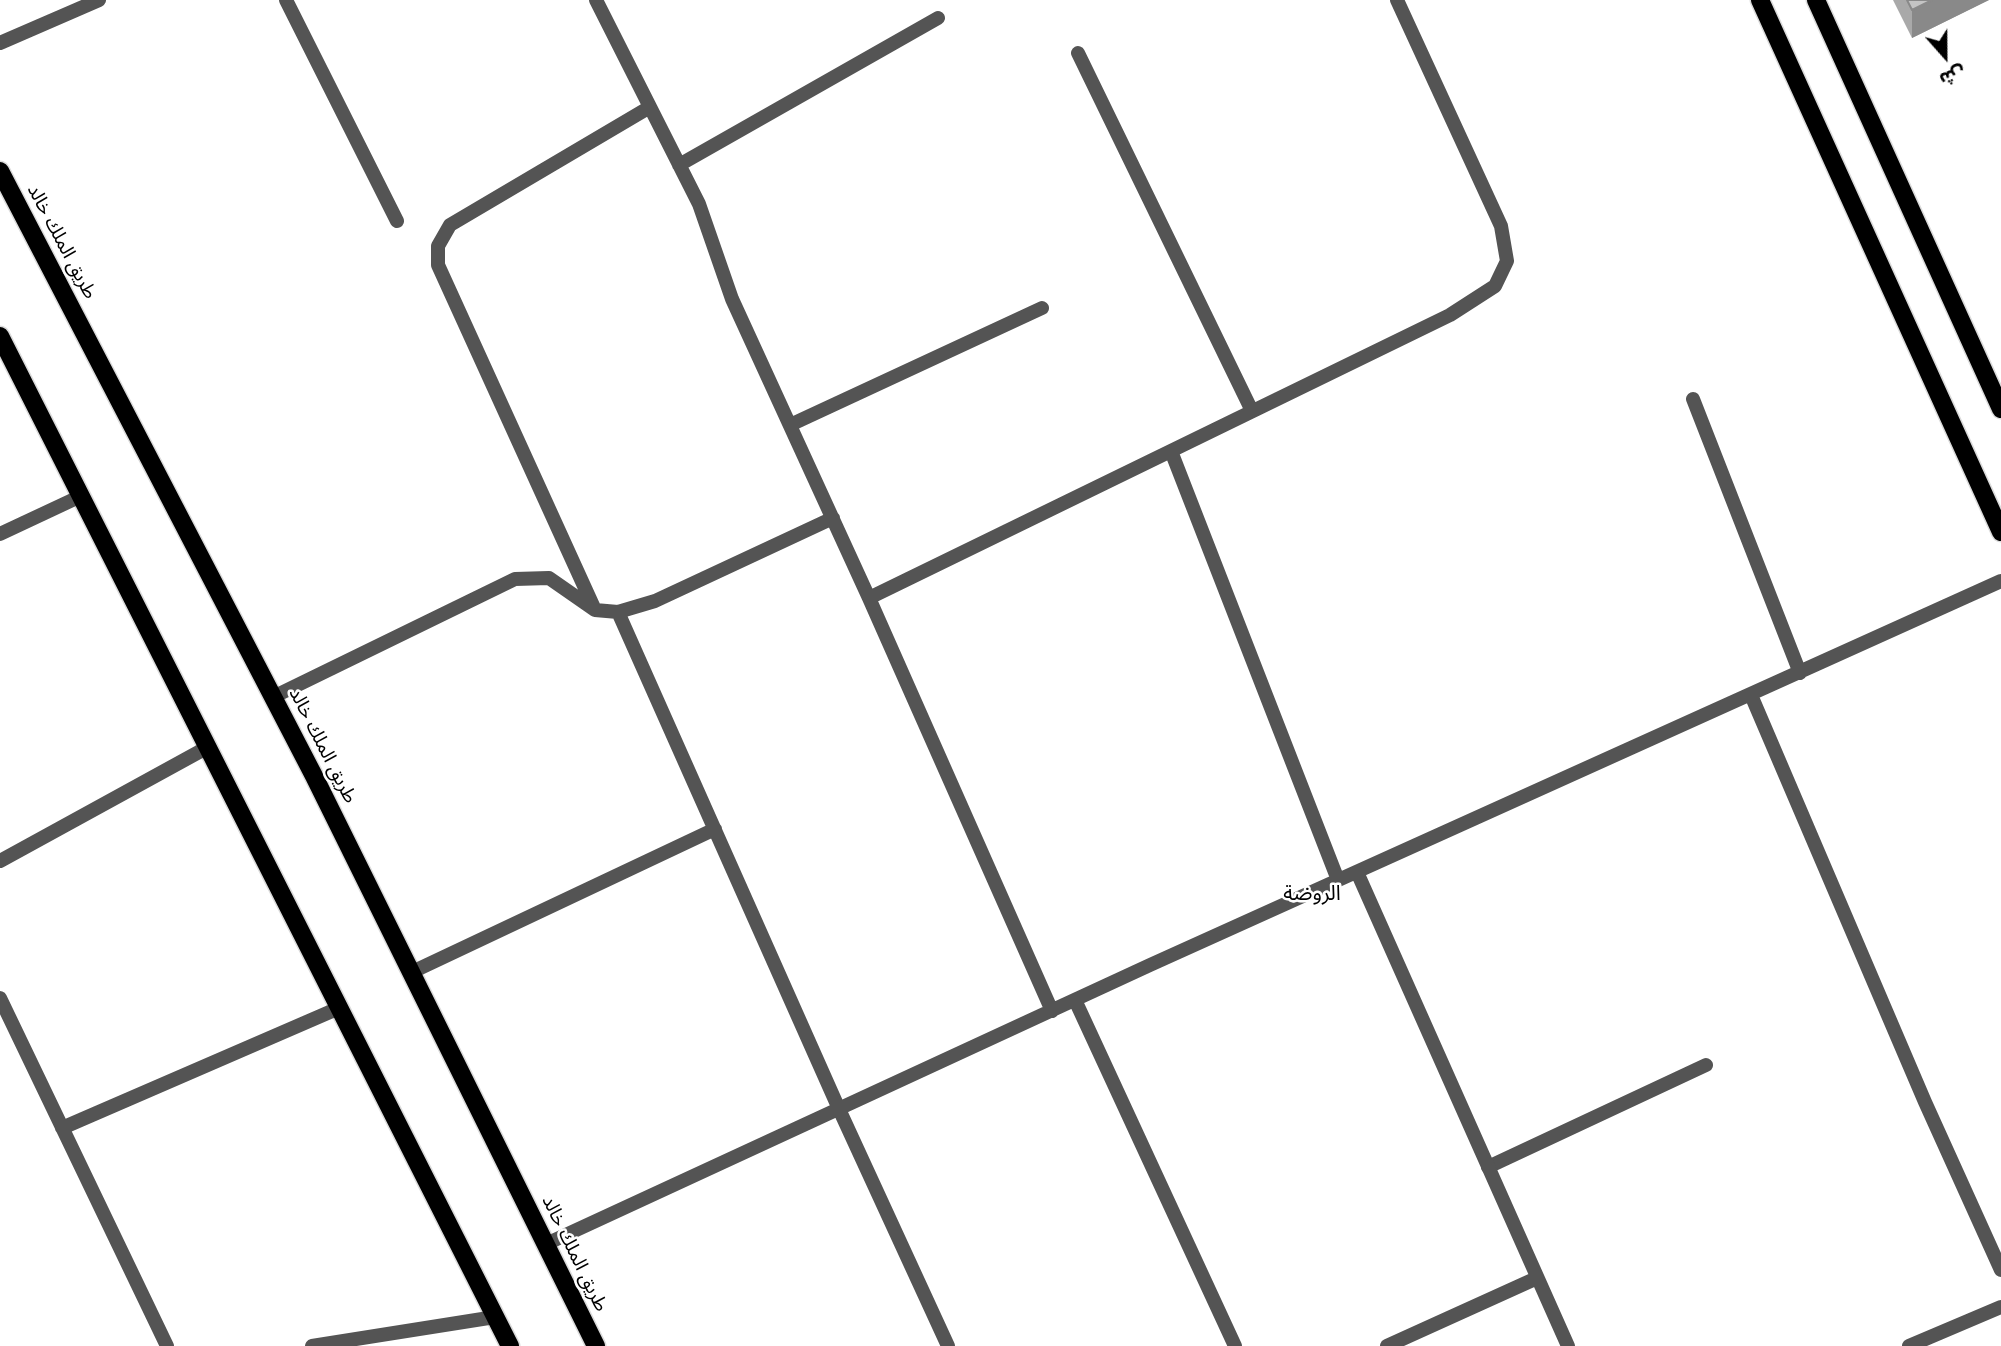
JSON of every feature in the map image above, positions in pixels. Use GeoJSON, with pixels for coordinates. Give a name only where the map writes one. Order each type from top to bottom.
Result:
{"type":"FeatureCollection","features":[{"type":"Feature","properties":{"kind":"main road"},"geometry":{"type":"LineString","coordinates":[[1760,0],[2001,532]]}},
{"type":"Feature","properties":{"kind":"main road"},"geometry":{"type":"LineString","coordinates":[[1816,0],[2001,409]]}},
{"type":"Feature","properties":{"kind":"main road","name":"طريق الملك خالد"},"geometry":{"type":"LineString","coordinates":[[0,170],[273,697],[596,1346]]}},
{"type":"Feature","properties":{"kind":"main road"},"geometry":{"type":"LineString","coordinates":[[0,335],[510,1346]]}},
{"type":"Feature","properties":{"kind":"street"},"geometry":{"type":"LineString","coordinates":[[0,43],[99,0]]}},
{"type":"Feature","properties":{"kind":"street"},"geometry":{"type":"LineString","coordinates":[[286,0],[397,221]]}},
{"type":"Feature","properties":{"kind":"street"},"geometry":{"type":"LineString","coordinates":[[596,0],[699,204],[732,299],[869,598],[1052,1011]]}},
{"type":"Feature","properties":{"kind":"street"},"geometry":{"type":"LineString","coordinates":[[869,598],[1450,315],[1494,286],[1507,261],[1501,226],[1397,0]]}},
{"type":"Feature","properties":{"kind":"street"},"geometry":{"type":"LineString","coordinates":[[679,164],[939,18]]}},
{"type":"Feature","properties":{"kind":"street"},"geometry":{"type":"LineString","coordinates":[[1078,53],[1252,411]]}},
{"type":"Feature","properties":{"kind":"street"},"geometry":{"type":"LineString","coordinates":[[595,610],[438,265],[438,246],[450,225],[650,107]]}},
{"type":"Feature","properties":{"kind":"street"},"geometry":{"type":"LineString","coordinates":[[790,425],[1042,308]]}},
{"type":"Feature","properties":{"kind":"street"},"geometry":{"type":"LineString","coordinates":[[1693,399],[1800,673]]}},
{"type":"Feature","properties":{"kind":"street"},"geometry":{"type":"LineString","coordinates":[[1171,451],[1338,880]]}},
{"type":"Feature","properties":{"kind":"street"},"geometry":{"type":"LineString","coordinates":[[0,534],[81,496]]}},
{"type":"Feature","properties":{"kind":"street"},"geometry":{"type":"LineString","coordinates":[[273,697],[515,579],[549,578],[595,610],[618,612],[655,601],[833,518]]}},
{"type":"Feature","properties":{"kind":"street"},"geometry":{"type":"LineString","coordinates":[[546,1244],[1338,880],[2001,581]]}},
{"type":"Feature","properties":{"kind":"street"},"geometry":{"type":"LineString","coordinates":[[618,612],[839,1109],[948,1346]]}},
{"type":"Feature","properties":{"kind":"street"},"geometry":{"type":"LineString","coordinates":[[1751,695],[1925,1102],[2001,1270]]}},
{"type":"Feature","properties":{"kind":"street"},"geometry":{"type":"LineString","coordinates":[[0,861],[208,747]]}},
{"type":"Feature","properties":{"kind":"street"},"geometry":{"type":"LineString","coordinates":[[412,972],[715,829]]}},
{"type":"Feature","properties":{"kind":"street"},"geometry":{"type":"LineString","coordinates":[[1357,872],[1568,1346]]}},
{"type":"Feature","properties":{"kind":"street"},"geometry":{"type":"LineString","coordinates":[[0,998],[167,1346]]}},
{"type":"Feature","properties":{"kind":"street"},"geometry":{"type":"LineString","coordinates":[[1075,1000],[1235,1346]]}},
{"type":"Feature","properties":{"kind":"street"},"geometry":{"type":"LineString","coordinates":[[62,1128],[339,1008]]}},
{"type":"Feature","properties":{"kind":"street"},"geometry":{"type":"LineString","coordinates":[[1488,1167],[1706,1065]]}},
{"type":"Feature","properties":{"kind":"street"},"geometry":{"type":"LineString","coordinates":[[1387,1346],[1538,1278]]}},
{"type":"Feature","properties":{"kind":"street"},"geometry":{"type":"LineString","coordinates":[[1909,1346],[2001,1307]]}},
{"type":"Feature","properties":{"kind":"street"},"geometry":{"type":"LineString","coordinates":[[313,1346],[495,1317]]}},
{"type":"Feature","properties":{"kind":"building"},"geometry":{"type":"Polygon","coordinates":[[[1907,0],[1932,0],[1912,10],[1907,0]]]}},
{"type":"Feature","properties":{"kind":"district","name":"الروضة"},"geometry":{"type":"Point","coordinates":[1312,895]}}]}
